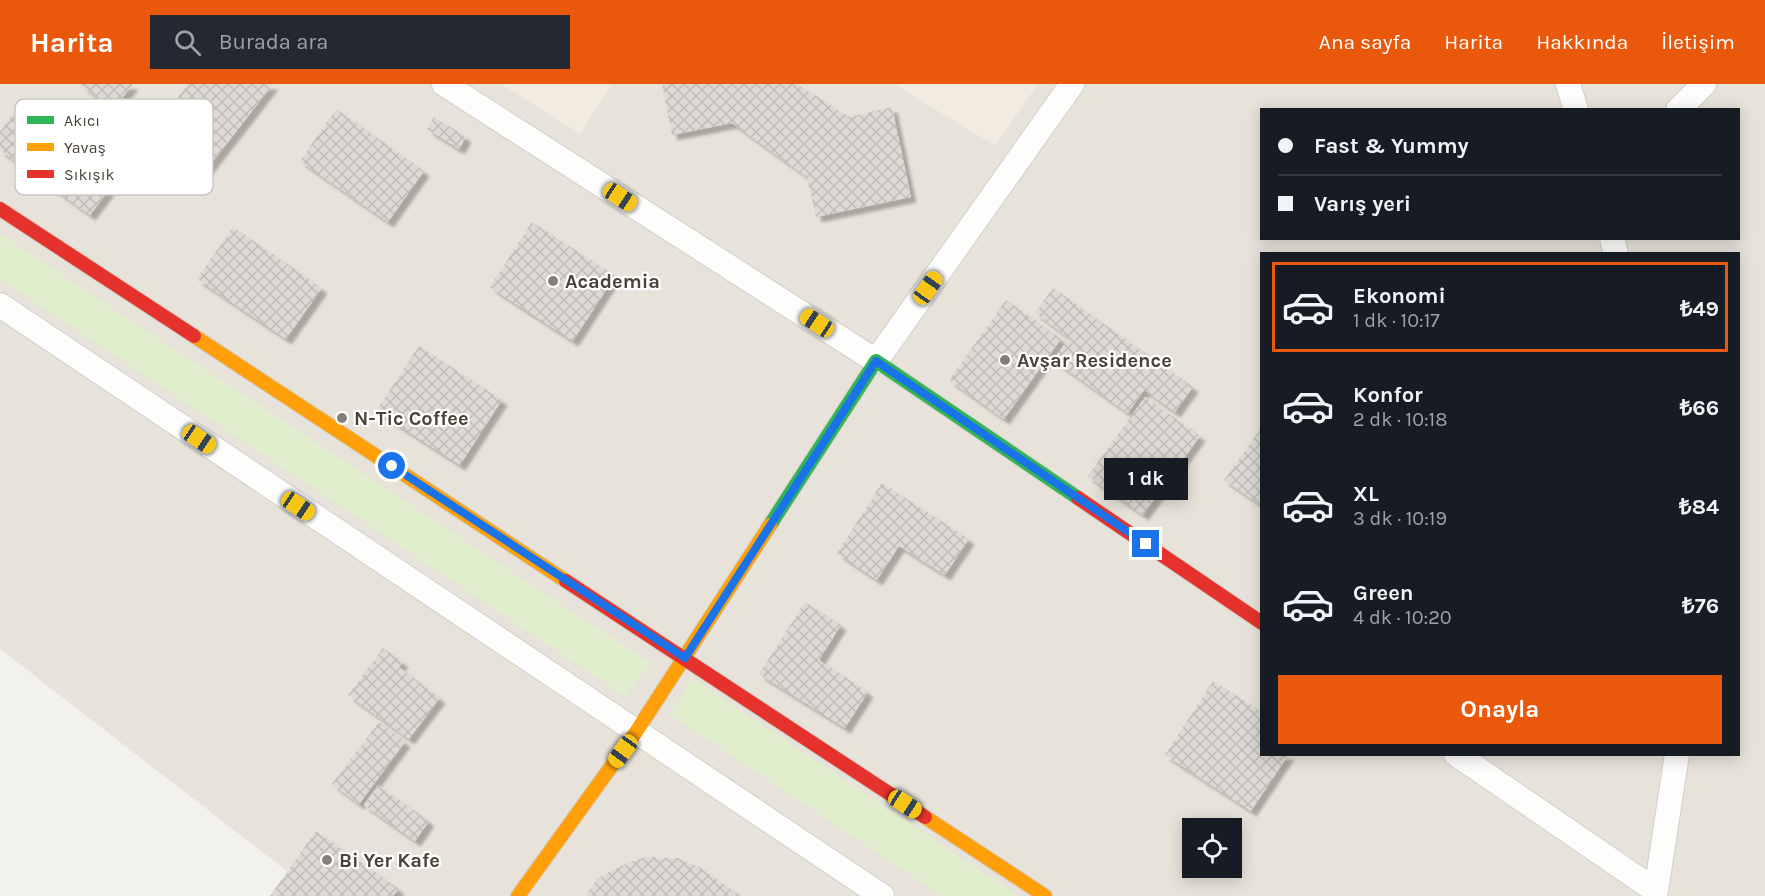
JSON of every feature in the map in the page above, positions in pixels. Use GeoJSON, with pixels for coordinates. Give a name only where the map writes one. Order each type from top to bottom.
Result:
{"type":"FeatureCollection","features":[{"type":"Feature","properties":{"kind":"street"},"geometry":{"type":"LineString","coordinates":[[444,84],[876,361],[1260,622]]}},
{"type":"Feature","properties":{"kind":"street"},"geometry":{"type":"LineString","coordinates":[[518,896],[636,732],[876,361],[1072,84]]}},
{"type":"Feature","properties":{"kind":"street"},"geometry":{"type":"LineString","coordinates":[[1568,84],[1574,108]]}},
{"type":"Feature","properties":{"kind":"street"},"geometry":{"type":"LineString","coordinates":[[1680,108],[1704,84]]}},
{"type":"Feature","properties":{"kind":"street"},"geometry":{"type":"LineString","coordinates":[[0,209],[1045,896]]}},
{"type":"Feature","properties":{"kind":"street"},"geometry":{"type":"LineString","coordinates":[[0,305],[882,896]]}},
{"type":"Feature","properties":{"kind":"street"},"geometry":{"type":"LineString","coordinates":[[1459,756],[1658,894],[1677,756]]}},
{"type":"Feature","properties":{"kind":"shaded area"},"geometry":{"type":"Polygon","coordinates":[[[0,84],[1765,84],[1765,896],[319,896],[0,649],[0,84]]]}},
{"type":"Feature","properties":{"kind":"shaded area"},"geometry":{"type":"Polygon","coordinates":[[[501,84],[612,84],[580,134],[501,84]]]}},
{"type":"Feature","properties":{"kind":"shaded area"},"geometry":{"type":"Polygon","coordinates":[[[894,84],[1038,84],[995,146],[894,84]]]}},
{"type":"Feature","properties":{"kind":"green space"},"geometry":{"type":"Polygon","coordinates":[[[0,234],[650,663],[625,696],[0,279],[0,234]]]}},
{"type":"Feature","properties":{"kind":"green space"},"geometry":{"type":"Polygon","coordinates":[[[692,678],[1018,896],[942,896],[670,714],[692,678]]]}},
{"type":"Feature","properties":{"kind":"building"},"geometry":{"type":"Polygon","coordinates":[[[80,84],[133,84],[121,99],[99,99],[80,84]]]}},
{"type":"Feature","properties":{"kind":"building"},"geometry":{"type":"Polygon","coordinates":[[[188,84],[273,84],[213,162],[213,99],[176,99],[188,84]]]}},
{"type":"Feature","properties":{"kind":"building"},"geometry":{"type":"Polygon","coordinates":[[[662,84],[797,84],[849,117],[892,107],[911,197],[816,217],[807,177],[732,123],[672,135],[662,84]]]}},
{"type":"Feature","properties":{"kind":"building"},"geometry":{"type":"Polygon","coordinates":[[[336,109],[424,171],[388,222],[300,161],[336,109]]]}},
{"type":"Feature","properties":{"kind":"building"},"geometry":{"type":"Polygon","coordinates":[[[15,111],[15,161],[0,150],[0,132],[15,111]]]}},
{"type":"Feature","properties":{"kind":"building"},"geometry":{"type":"Polygon","coordinates":[[[434,117],[466,137],[459,149],[427,129],[434,117]]]}},
{"type":"Feature","properties":{"kind":"building"},"geometry":{"type":"Polygon","coordinates":[[[62,195],[105,195],[90,215],[62,195]]]}},
{"type":"Feature","properties":{"kind":"building","name":"Academia"},"geometry":{"type":"Polygon","coordinates":[[[532,222],[615,276],[573,341],[490,287],[532,222]]]}},
{"type":"Feature","properties":{"kind":"building"},"geometry":{"type":"Polygon","coordinates":[[[233,227],[322,288],[286,339],[197,279],[233,227]]]}},
{"type":"Feature","properties":{"kind":"building"},"geometry":{"type":"Polygon","coordinates":[[[1053,288],[1193,387],[1175,412],[1144,390],[1128,413],[1053,360],[1069,338],[1035,313],[1053,288]]]}},
{"type":"Feature","properties":{"kind":"building","name":"Avşar Residence"},"geometry":{"type":"Polygon","coordinates":[[[1006,300],[1061,339],[1004,419],[949,380],[1006,300]]]}},
{"type":"Feature","properties":{"kind":"building"},"geometry":{"type":"Polygon","coordinates":[[[419,346],[502,400],[460,465],[376,411],[419,346]]]}},
{"type":"Feature","properties":{"kind":"building","name":"Avşar Residence"},"geometry":{"type":"Polygon","coordinates":[[[1145,397],[1200,436],[1143,515],[1088,476],[1145,397]]]}},
{"type":"Feature","properties":{"kind":"building"},"geometry":{"type":"Polygon","coordinates":[[[1260,430],[1260,505],[1224,480],[1260,430]]]}},
{"type":"Feature","properties":{"kind":"building"},"geometry":{"type":"Polygon","coordinates":[[[882,483],[969,539],[945,575],[899,546],[877,580],[837,553],[882,483]]]}},
{"type":"Feature","properties":{"kind":"building"},"geometry":{"type":"Polygon","coordinates":[[[805,602],[841,625],[819,660],[868,692],[845,728],[759,674],[805,602]]]}},
{"type":"Feature","properties":{"kind":"building"},"geometry":{"type":"Polygon","coordinates":[[[383,648],[403,662],[399,667],[440,698],[409,739],[348,695],[383,648]]]}},
{"type":"Feature","properties":{"kind":"building"},"geometry":{"type":"Polygon","coordinates":[[[1213,681],[1260,711],[1260,756],[1288,756],[1251,811],[1165,755],[1213,681]]]}},
{"type":"Feature","properties":{"kind":"building"},"geometry":{"type":"Polygon","coordinates":[[[379,722],[405,742],[359,804],[332,784],[379,722]]]}},
{"type":"Feature","properties":{"kind":"building"},"geometry":{"type":"Polygon","coordinates":[[[378,785],[429,821],[415,841],[364,805],[378,785]]]}},
{"type":"Feature","properties":{"kind":"building","name":"Bi Yer Kafe"},"geometry":{"type":"Polygon","coordinates":[[[316,831],[399,889],[393,896],[270,896],[316,831]]]}},
{"type":"Feature","properties":{"kind":"building"},"geometry":{"type":"Polygon","coordinates":[[[645,857],[678,858],[699,867],[741,896],[585,896],[598,878],[645,857]]]}},
{"type":"Feature","properties":{"kind":"traffic: fast"},"geometry":{"type":"LineString","coordinates":[[770,525],[876,361],[1078,498]]}},
{"type":"Feature","properties":{"kind":"traffic: slow"},"geometry":{"type":"LineString","coordinates":[[194,336],[566,581]]}},
{"type":"Feature","properties":{"kind":"traffic: slow"},"geometry":{"type":"LineString","coordinates":[[518,896],[636,732],[770,525]]}},
{"type":"Feature","properties":{"kind":"traffic: slow"},"geometry":{"type":"LineString","coordinates":[[925,817],[1045,896]]}},
{"type":"Feature","properties":{"kind":"traffic: jam"},"geometry":{"type":"LineString","coordinates":[[0,209],[194,336]]}},
{"type":"Feature","properties":{"kind":"traffic: jam"},"geometry":{"type":"LineString","coordinates":[[1078,498],[1260,622]]}},
{"type":"Feature","properties":{"kind":"traffic: jam"},"geometry":{"type":"LineString","coordinates":[[566,581],[925,817]]}},
{"type":"Feature","properties":{"kind":"place","name":"Academia"},"geometry":{"type":"Point","coordinates":[553,281]}},
{"type":"Feature","properties":{"kind":"place","name":"Avşar Residence"},"geometry":{"type":"Point","coordinates":[1005,360]}},
{"type":"Feature","properties":{"kind":"place","name":"N-Tic Coffee"},"geometry":{"type":"Point","coordinates":[342,418]}},
{"type":"Feature","properties":{"kind":"place","name":"Bi Yer Kafe"},"geometry":{"type":"Point","coordinates":[327,860]}},
{"type":"Feature","properties":{"kind":"route"},"geometry":{"type":"LineString","coordinates":[[392,466],[685,658],[876,361],[1146,544]]}}]}
